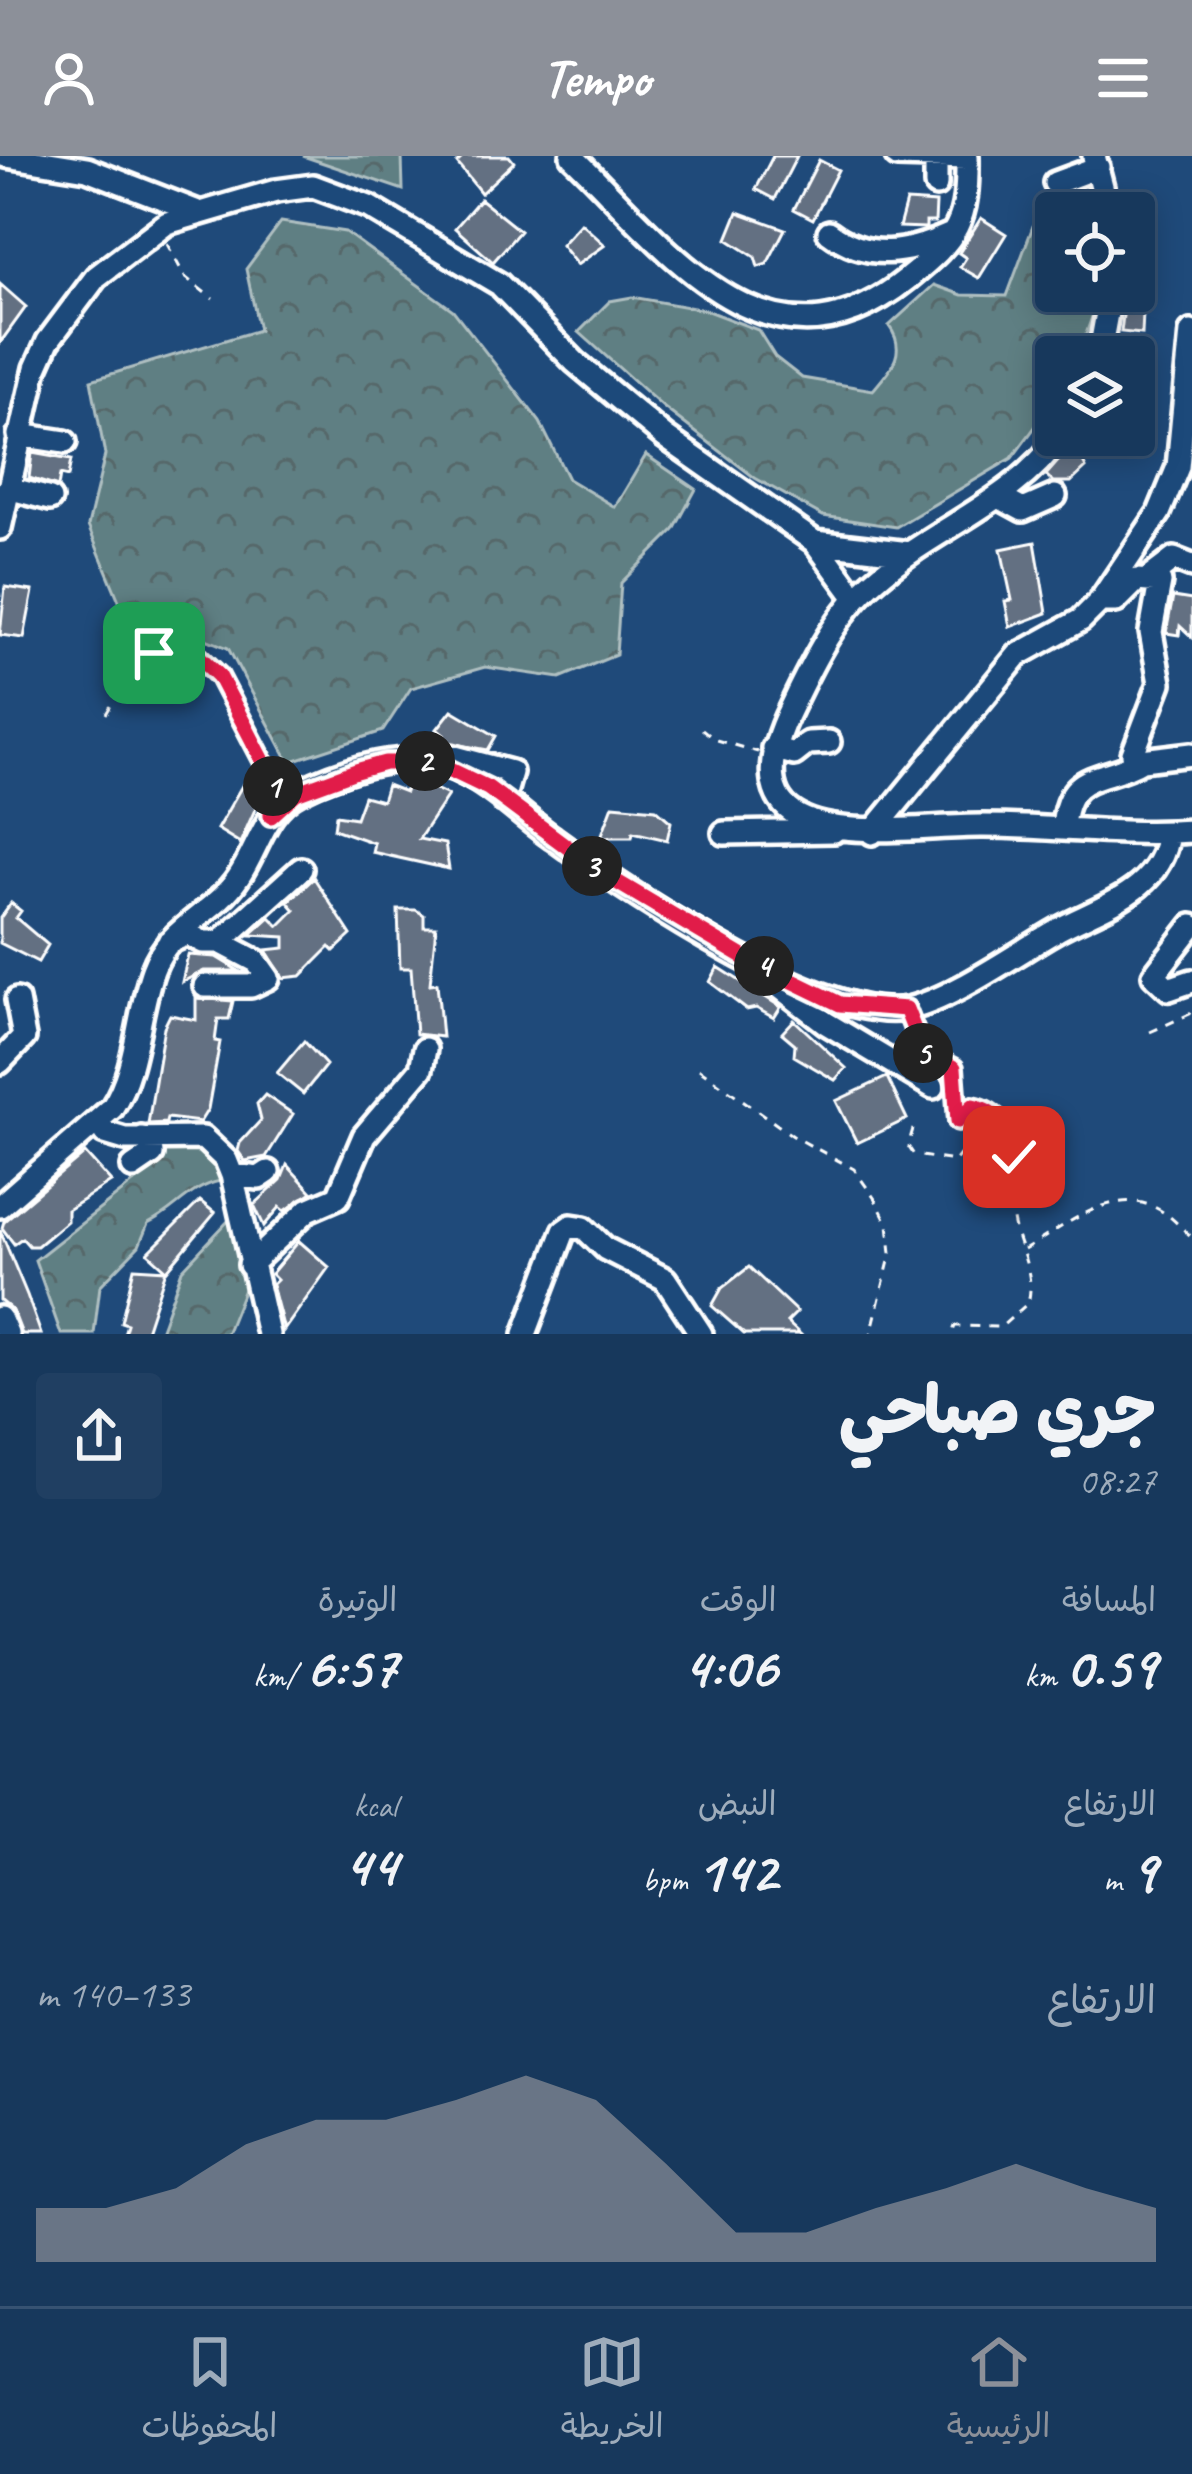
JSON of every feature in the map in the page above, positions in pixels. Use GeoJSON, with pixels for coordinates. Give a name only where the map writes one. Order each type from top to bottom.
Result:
{"type":"FeatureCollection","features":[{"type":"Feature","properties":{"kind":"street"},"geometry":{"type":"LineString","coordinates":[[6,156],[87,170],[190,214]]}},
{"type":"Feature","properties":{"kind":"street"},"geometry":{"type":"LineString","coordinates":[[572,156],[695,279],[716,295],[775,316],[821,315],[871,302],[903,282],[960,229],[967,207],[967,157],[897,156]]}},
{"type":"Feature","properties":{"kind":"street"},"geometry":{"type":"LineString","coordinates":[[936,158],[936,185]]}},
{"type":"Feature","properties":{"kind":"street"},"geometry":{"type":"LineString","coordinates":[[1055,184],[1096,161],[1104,192]]}},
{"type":"Feature","properties":{"kind":"street"},"geometry":{"type":"LineString","coordinates":[[0,528],[36,368],[65,315],[121,254],[190,214],[313,186],[329,188],[402,224],[499,284],[630,408],[815,542],[856,598]]}},
{"type":"Feature","properties":{"kind":"street"},"geometry":{"type":"LineString","coordinates":[[829,232],[855,248],[884,254],[960,229]]}},
{"type":"Feature","properties":{"kind":"street"},"geometry":{"type":"LineString","coordinates":[[872,833],[1018,655],[1082,620],[1100,601],[1159,513],[1178,466],[1191,332]]}},
{"type":"Feature","properties":{"kind":"street"},"geometry":{"type":"LineString","coordinates":[[19,435],[65,442]]}},
{"type":"Feature","properties":{"kind":"street"},"geometry":{"type":"LineString","coordinates":[[834,830],[808,819],[782,796],[771,754],[829,635],[856,598],[909,553],[999,496],[1044,456]]}},
{"type":"Feature","properties":{"kind":"street"},"geometry":{"type":"LineString","coordinates":[[8,488],[50,499]]}},
{"type":"Feature","properties":{"kind":"street"},"geometry":{"type":"LineString","coordinates":[[999,496],[1023,510],[1055,496]]}},
{"type":"Feature","properties":{"kind":"street"},"geometry":{"type":"LineString","coordinates":[[815,542],[909,553]]}},
{"type":"Feature","properties":{"kind":"street"},"geometry":{"type":"LineString","coordinates":[[1100,601],[1116,601],[1137,580],[1149,578],[1174,559],[1192,566]]}},
{"type":"Feature","properties":{"kind":"street"},"geometry":{"type":"LineString","coordinates":[[1142,760],[1132,754],[1160,683],[1151,632],[1160,582],[1149,578]]}},
{"type":"Feature","properties":{"kind":"street"},"geometry":{"type":"LineString","coordinates":[[771,754],[794,754],[808,742],[829,742]]}},
{"type":"Feature","properties":{"kind":"street"},"geometry":{"type":"LineString","coordinates":[[1064,827],[1064,809],[1085,778],[1142,760],[1192,754]]}},
{"type":"Feature","properties":{"kind":"street"},"geometry":{"type":"LineString","coordinates":[[450,756],[511,772],[503,800]]}},
{"type":"Feature","properties":{"kind":"street"},"geometry":{"type":"LineString","coordinates":[[0,1206],[99,1123],[123,1087],[153,969],[168,942],[223,897],[271,816],[309,788],[406,761],[447,766],[503,800],[605,875],[745,958],[840,1004],[906,1009],[1128,896],[1161,863],[1168,833]]}},
{"type":"Feature","properties":{"kind":"street"},"geometry":{"type":"LineString","coordinates":[[724,832],[872,833],[977,826],[1192,832]]}},
{"type":"Feature","properties":{"kind":"street"},"geometry":{"type":"LineString","coordinates":[[220,942],[301,869]]}},
{"type":"Feature","properties":{"kind":"street"},"geometry":{"type":"LineString","coordinates":[[1192,926],[1154,975],[1169,989],[1192,981]]}},
{"type":"Feature","properties":{"kind":"street"},"geometry":{"type":"LineString","coordinates":[[168,942],[188,934],[203,943],[220,942],[256,961],[268,978],[250,986],[205,986]]}},
{"type":"Feature","properties":{"kind":"street"},"geometry":{"type":"LineString","coordinates":[[745,958],[826,1023],[933,1087]]}},
{"type":"Feature","properties":{"kind":"street"},"geometry":{"type":"LineString","coordinates":[[0,1062],[24,1037],[17,1000]]}},
{"type":"Feature","properties":{"kind":"street"},"geometry":{"type":"LineString","coordinates":[[250,1264],[308,1210],[338,1197],[364,1136],[421,1069],[425,1049]]}},
{"type":"Feature","properties":{"kind":"street"},"geometry":{"type":"LineString","coordinates":[[99,1123],[114,1137],[203,1138],[226,1160],[268,1334]]}},
{"type":"Feature","properties":{"kind":"street"},"geometry":{"type":"LineString","coordinates":[[133,1167],[152,1154],[152,1145],[142,1138]]}},
{"type":"Feature","properties":{"kind":"street"},"geometry":{"type":"LineString","coordinates":[[232,1175],[260,1178],[268,1172]]}},
{"type":"Feature","properties":{"kind":"street"},"geometry":{"type":"LineString","coordinates":[[525,1334],[538,1293],[571,1226],[584,1228],[605,1249],[665,1279],[701,1334]]}},
{"type":"Feature","properties":{"kind":"street"},"geometry":{"type":"LineString","coordinates":[[0,1318],[7,1334]]}},
{"type":"Feature","properties":{"kind":"path"},"geometry":{"type":"LineString","coordinates":[[190,214],[167,242],[169,253],[191,284],[213,299]]}},
{"type":"Feature","properties":{"kind":"path"},"geometry":{"type":"LineString","coordinates":[[106,714],[137,667],[154,653],[180,652],[206,659],[270,774],[271,816]]}},
{"type":"Feature","properties":{"kind":"path"},"geometry":{"type":"LineString","coordinates":[[702,729],[771,754]]}},
{"type":"Feature","properties":{"kind":"path"},"geometry":{"type":"LineString","coordinates":[[906,1009],[923,1052],[954,1068],[958,1121],[966,1147],[963,1155],[945,1163],[914,1155],[908,1146],[913,1129]]}},
{"type":"Feature","properties":{"kind":"path"},"geometry":{"type":"LineString","coordinates":[[1150,1032],[1192,1013]]}},
{"type":"Feature","properties":{"kind":"path"},"geometry":{"type":"LineString","coordinates":[[699,1069],[793,1136],[854,1168],[875,1199],[888,1224],[891,1253],[871,1334]]}},
{"type":"Feature","properties":{"kind":"path"},"geometry":{"type":"LineString","coordinates":[[952,1334],[955,1326],[1001,1327],[1019,1316],[1031,1289],[1012,1218],[1010,1135],[990,1109],[973,1106],[958,1121]]}},
{"type":"Feature","properties":{"kind":"path"},"geometry":{"type":"LineString","coordinates":[[1022,1251],[1096,1207],[1114,1203],[1163,1212],[1192,1237]]}},
{"type":"Feature","properties":{"kind":"green space"},"geometry":{"type":"Polygon","coordinates":[[[303,156],[402,156],[403,190],[303,156]]]}},
{"type":"Feature","properties":{"kind":"green space"},"geometry":{"type":"Polygon","coordinates":[[[281,222],[345,232],[453,310],[540,422],[568,479],[615,507],[646,455],[696,489],[674,530],[621,583],[616,655],[560,678],[485,667],[411,688],[383,731],[289,762],[228,648],[169,624],[134,637],[88,526],[105,455],[91,380],[259,330],[246,269],[281,222]]]}},
{"type":"Feature","properties":{"kind":"green space"},"geometry":{"type":"Polygon","coordinates":[[[1035,227],[1035,312],[1093,312],[1085,336],[1035,336],[1035,427],[1012,458],[896,527],[823,516],[755,478],[663,407],[579,332],[610,301],[632,297],[705,310],[758,330],[775,357],[802,378],[873,390],[897,352],[889,326],[934,285],[962,295],[1007,296],[1035,227]]]}},
{"type":"Feature","properties":{"kind":"green space"},"geometry":{"type":"Polygon","coordinates":[[[194,1144],[215,1162],[220,1181],[199,1189],[148,1224],[139,1246],[100,1286],[94,1334],[61,1334],[35,1260],[142,1176],[165,1146],[194,1144]]]}},
{"type":"Feature","properties":{"kind":"green space"},"geometry":{"type":"Polygon","coordinates":[[[229,1220],[250,1274],[226,1334],[159,1334],[182,1270],[229,1220]]]}},
{"type":"Feature","properties":{"kind":"building"},"geometry":{"type":"Polygon","coordinates":[[[464,156],[509,156],[514,162],[481,193],[457,163],[464,156]]]}},
{"type":"Feature","properties":{"kind":"building"},"geometry":{"type":"Polygon","coordinates":[[[773,156],[797,156],[775,199],[756,189],[773,156]]]}},
{"type":"Feature","properties":{"kind":"building"},"geometry":{"type":"Polygon","coordinates":[[[819,160],[838,170],[813,219],[794,209],[819,160]]]}},
{"type":"Feature","properties":{"kind":"building"},"geometry":{"type":"Polygon","coordinates":[[[480,199],[520,231],[493,262],[455,228],[480,199]]]}},
{"type":"Feature","properties":{"kind":"building"},"geometry":{"type":"Polygon","coordinates":[[[906,201],[936,203],[935,222],[926,222],[926,228],[899,227],[906,201]]]}},
{"type":"Feature","properties":{"kind":"building"},"geometry":{"type":"Polygon","coordinates":[[[738,212],[785,229],[767,264],[758,267],[755,257],[727,239],[738,212]]]}},
{"type":"Feature","properties":{"kind":"building"},"geometry":{"type":"Polygon","coordinates":[[[981,218],[1006,234],[979,278],[960,267],[966,258],[959,253],[981,218]]]}},
{"type":"Feature","properties":{"kind":"building"},"geometry":{"type":"Polygon","coordinates":[[[581,223],[605,245],[577,265],[561,245],[581,223]]]}},
{"type":"Feature","properties":{"kind":"building"},"geometry":{"type":"Polygon","coordinates":[[[0,284],[26,307],[0,343],[0,284]]]}},
{"type":"Feature","properties":{"kind":"building"},"geometry":{"type":"Polygon","coordinates":[[[1123,312],[1143,312],[1142,334],[1121,332],[1123,312]]]}},
{"type":"Feature","properties":{"kind":"building"},"geometry":{"type":"Polygon","coordinates":[[[32,453],[71,460],[68,477],[60,475],[58,487],[29,478],[32,453]]]}},
{"type":"Feature","properties":{"kind":"building"},"geometry":{"type":"Polygon","coordinates":[[[1063,456],[1080,456],[1086,468],[1071,482],[1053,482],[1046,475],[1063,456]]]}},
{"type":"Feature","properties":{"kind":"building"},"geometry":{"type":"Polygon","coordinates":[[[1035,542],[1047,613],[1010,627],[1005,601],[1012,600],[1001,549],[1035,542]]]}},
{"type":"Feature","properties":{"kind":"building"},"geometry":{"type":"Polygon","coordinates":[[[5,587],[33,591],[24,638],[0,635],[5,587]]]}},
{"type":"Feature","properties":{"kind":"building"},"geometry":{"type":"Polygon","coordinates":[[[1173,597],[1192,600],[1192,637],[1180,626],[1179,635],[1166,633],[1173,597]]]}},
{"type":"Feature","properties":{"kind":"building"},"geometry":{"type":"Polygon","coordinates":[[[452,710],[496,736],[488,750],[439,741],[444,735],[437,729],[452,710]]]}},
{"type":"Feature","properties":{"kind":"building"},"geometry":{"type":"Polygon","coordinates":[[[410,777],[448,795],[419,839],[445,844],[449,869],[372,852],[374,843],[334,829],[336,815],[356,818],[364,796],[382,801],[387,785],[405,792],[410,777]]]}},
{"type":"Feature","properties":{"kind":"building"},"geometry":{"type":"Polygon","coordinates":[[[243,784],[261,796],[240,843],[217,829],[243,784]]]}},
{"type":"Feature","properties":{"kind":"building"},"geometry":{"type":"Polygon","coordinates":[[[613,805],[656,809],[671,822],[667,840],[633,832],[632,837],[601,837],[613,805]]]}},
{"type":"Feature","properties":{"kind":"building"},"geometry":{"type":"Polygon","coordinates":[[[314,878],[351,935],[334,951],[330,947],[301,976],[283,978],[266,950],[285,948],[285,937],[250,935],[270,917],[279,926],[295,910],[288,902],[314,878]]]}},
{"type":"Feature","properties":{"kind":"building"},"geometry":{"type":"Polygon","coordinates":[[[11,903],[21,911],[16,918],[48,945],[38,962],[0,943],[0,918],[11,903]]]}},
{"type":"Feature","properties":{"kind":"building"},"geometry":{"type":"Polygon","coordinates":[[[398,910],[416,910],[424,915],[424,927],[436,927],[430,984],[437,983],[442,1037],[416,1034],[411,968],[400,968],[398,910]]]}},
{"type":"Feature","properties":{"kind":"building"},"geometry":{"type":"Polygon","coordinates":[[[188,955],[216,957],[239,971],[204,971],[182,982],[188,955]]]}},
{"type":"Feature","properties":{"kind":"building"},"geometry":{"type":"Polygon","coordinates":[[[718,967],[781,1007],[774,1018],[756,1008],[747,1010],[710,982],[718,967]]]}},
{"type":"Feature","properties":{"kind":"building"},"geometry":{"type":"Polygon","coordinates":[[[196,998],[233,1001],[229,1019],[218,1019],[215,1041],[220,1042],[208,1109],[200,1122],[167,1118],[166,1123],[148,1124],[164,1027],[170,1015],[196,1020],[196,998]]]}},
{"type":"Feature","properties":{"kind":"building"},"geometry":{"type":"Polygon","coordinates":[[[794,1020],[846,1068],[835,1080],[794,1056],[795,1044],[782,1033],[794,1020]]]}},
{"type":"Feature","properties":{"kind":"building"},"geometry":{"type":"Polygon","coordinates":[[[304,1041],[326,1065],[303,1094],[277,1073],[304,1041]]]}},
{"type":"Feature","properties":{"kind":"building"},"geometry":{"type":"Polygon","coordinates":[[[887,1077],[907,1119],[857,1143],[836,1101],[887,1077]]]}},
{"type":"Feature","properties":{"kind":"building"},"geometry":{"type":"Polygon","coordinates":[[[265,1095],[293,1114],[266,1157],[245,1161],[238,1151],[240,1143],[261,1120],[257,1104],[265,1095]]]}},
{"type":"Feature","properties":{"kind":"building"},"geometry":{"type":"Polygon","coordinates":[[[85,1153],[111,1182],[67,1210],[67,1221],[37,1246],[29,1246],[22,1238],[14,1244],[2,1228],[4,1221],[85,1153]]]}},
{"type":"Feature","properties":{"kind":"building"},"geometry":{"type":"Polygon","coordinates":[[[287,1165],[312,1192],[285,1211],[280,1207],[264,1226],[254,1205],[281,1180],[287,1165]]]}},
{"type":"Feature","properties":{"kind":"building"},"geometry":{"type":"Polygon","coordinates":[[[200,1201],[215,1213],[167,1270],[148,1253],[200,1201]]]}},
{"type":"Feature","properties":{"kind":"building"},"geometry":{"type":"Polygon","coordinates":[[[0,1230],[41,1334],[22,1334],[13,1311],[0,1300],[0,1230]]]}},
{"type":"Feature","properties":{"kind":"building"},"geometry":{"type":"Polygon","coordinates":[[[299,1241],[329,1267],[284,1330],[272,1285],[277,1280],[271,1274],[299,1241]]]}},
{"type":"Feature","properties":{"kind":"building"},"geometry":{"type":"Polygon","coordinates":[[[749,1267],[797,1312],[787,1322],[800,1334],[744,1334],[712,1306],[722,1288],[749,1267]]]}},
{"type":"Feature","properties":{"kind":"building"},"geometry":{"type":"Polygon","coordinates":[[[134,1268],[166,1270],[145,1334],[124,1334],[127,1324],[121,1322],[134,1268]]]}},
{"type":"Feature","properties":{"kind":"route"},"geometry":{"type":"LineString","coordinates":[[154,653],[196,654],[219,676],[248,741],[270,774],[271,816],[296,793],[356,771],[423,760],[447,766],[488,788],[605,875],[745,958],[840,1004],[869,1010],[906,1009],[923,1052],[954,1068],[958,1121],[973,1106],[990,1109],[1010,1135],[1014,1157]]}}]}
